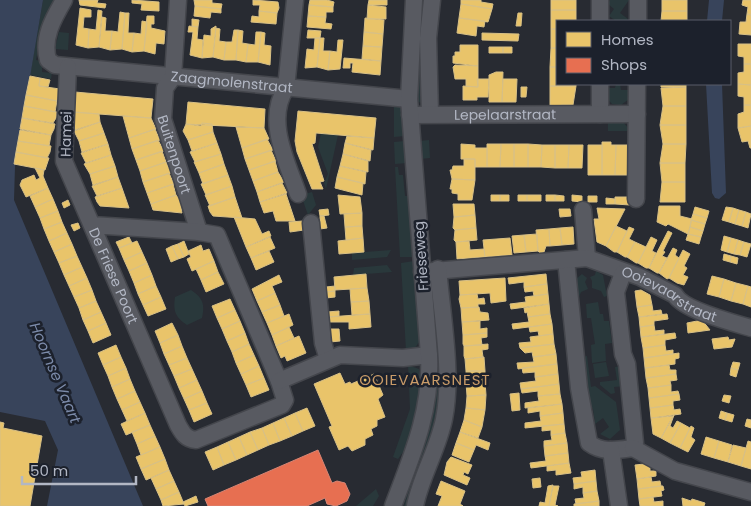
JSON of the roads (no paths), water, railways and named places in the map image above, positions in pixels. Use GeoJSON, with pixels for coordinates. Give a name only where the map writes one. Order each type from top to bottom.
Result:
{"type":"FeatureCollection","features":[{"type":"Feature","properties":{"kind":"street"},"geometry":{"type":"LineString","coordinates":[[62,66],[48,60],[45,50],[49,27],[64,0]]}},
{"type":"Feature","properties":{"kind":"street","name":"Buitenpoort"},"geometry":{"type":"LineString","coordinates":[[178,0],[172,77],[166,88],[162,119],[199,232]]}},
{"type":"Feature","properties":{"kind":"street"},"geometry":{"type":"LineString","coordinates":[[295,0],[286,88],[279,99],[277,127],[298,194]]}},
{"type":"Feature","properties":{"kind":"street","name":"Frieseweg"},"geometry":{"type":"LineString","coordinates":[[414,0],[410,107],[430,270],[447,383],[447,402],[438,442],[418,493],[415,506]]}},
{"type":"Feature","properties":{"kind":"street"},"geometry":{"type":"LineString","coordinates":[[430,114],[428,38],[432,0]]}},
{"type":"Feature","properties":{"kind":"street"},"geometry":{"type":"LineString","coordinates":[[600,0],[600,20]]}},
{"type":"Feature","properties":{"kind":"street"},"geometry":{"type":"LineString","coordinates":[[638,0],[638,20]]}},
{"type":"Feature","properties":{"kind":"street","name":"Zaagmolenstraat"},"geometry":{"type":"LineString","coordinates":[[62,66],[286,88],[410,107]]}},
{"type":"Feature","properties":{"kind":"street","name":"Hamei"},"geometry":{"type":"LineString","coordinates":[[62,66],[64,161],[92,225]]}},
{"type":"Feature","properties":{"kind":"street"},"geometry":{"type":"LineString","coordinates":[[600,85],[600,114]]}},
{"type":"Feature","properties":{"kind":"street"},"geometry":{"type":"LineString","coordinates":[[636,200],[637,85]]}},
{"type":"Feature","properties":{"kind":"street","name":"Lepelaarstraat"},"geometry":{"type":"LineString","coordinates":[[410,107],[430,114],[637,114]]}},
{"type":"Feature","properties":{"kind":"street"},"geometry":{"type":"LineString","coordinates":[[583,210],[587,258]]}},
{"type":"Feature","properties":{"kind":"street"},"geometry":{"type":"LineString","coordinates":[[311,223],[324,343],[328,359]]}},
{"type":"Feature","properties":{"kind":"street","name":"De Friese Poort"},"geometry":{"type":"LineString","coordinates":[[92,225],[199,232],[217,236],[279,380],[285,400],[282,405],[196,440],[188,440],[178,425],[92,225]]}},
{"type":"Feature","properties":{"kind":"street","name":"Ooievaarstraat"},"geometry":{"type":"LineString","coordinates":[[430,270],[587,258],[623,273],[640,277],[693,308],[751,328]]}},
{"type":"Feature","properties":{"kind":"street"},"geometry":{"type":"LineString","coordinates":[[566,260],[579,388],[589,443],[596,448],[611,450],[633,448],[675,471],[751,492]]}},
{"type":"Feature","properties":{"kind":"street","name":"Frieseweg"},"geometry":{"type":"LineString","coordinates":[[393,506],[425,416],[429,389],[430,270]]}},
{"type":"Feature","properties":{"kind":"street"},"geometry":{"type":"LineString","coordinates":[[623,273],[616,292],[621,339],[627,364],[635,443],[633,448]]}},
{"type":"Feature","properties":{"kind":"street"},"geometry":{"type":"LineString","coordinates":[[279,380],[340,355],[403,358],[429,355]]}},
{"type":"Feature","properties":{"kind":"street"},"geometry":{"type":"LineString","coordinates":[[611,450],[619,506]]}},
{"type":"Feature","properties":{"kind":"water","name":"Hoornse Vaart"},"geometry":{"type":"Polygon","coordinates":[[[0,0],[43,0],[15,166],[14,200],[143,506],[47,506],[58,450],[45,421],[0,412],[0,0]]]}},
{"type":"Feature","properties":{"kind":"water"},"geometry":{"type":"Polygon","coordinates":[[[709,0],[724,0],[722,20],[707,20],[709,0]]]}},
{"type":"Feature","properties":{"kind":"water"},"geometry":{"type":"Polygon","coordinates":[[[706,85],[722,85],[726,193],[719,199],[715,198],[712,193],[706,85]]]}},
{"type":"Feature","properties":{"kind":"district","name":"OOIEVAARSNEST"},"geometry":{"type":"Point","coordinates":[425,380]}}]}
